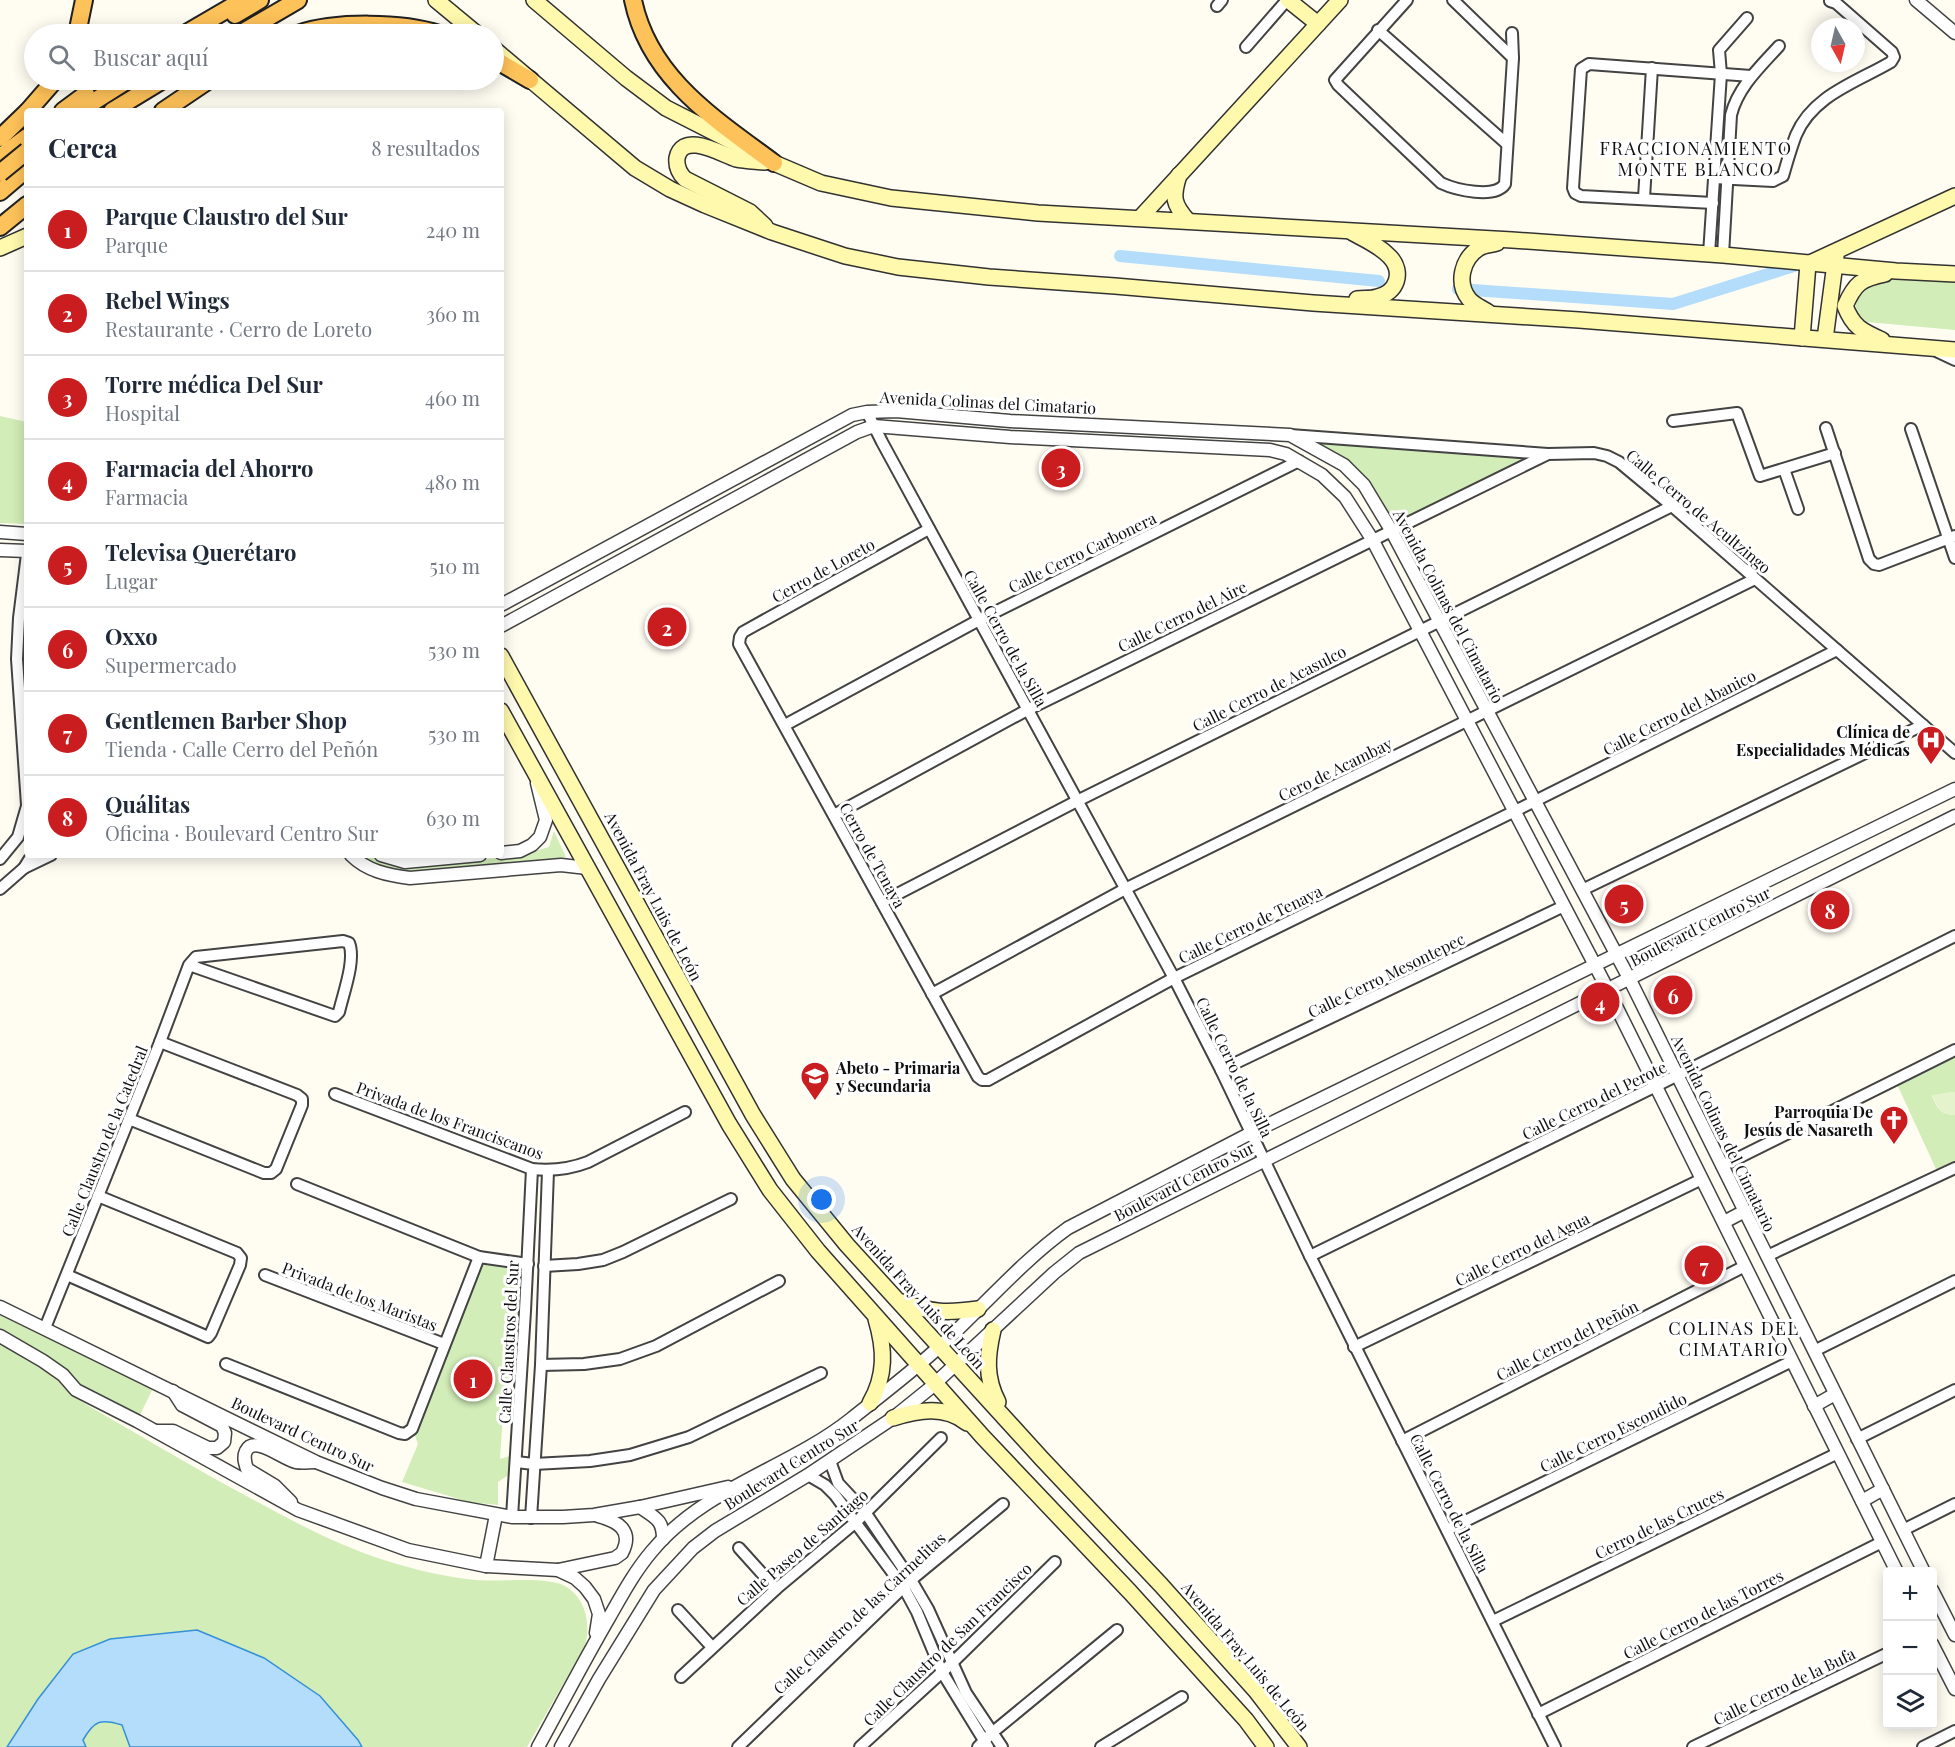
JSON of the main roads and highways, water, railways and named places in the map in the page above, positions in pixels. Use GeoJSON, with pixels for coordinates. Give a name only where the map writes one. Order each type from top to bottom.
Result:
{"type":"FeatureCollection","features":[{"type":"Feature","properties":{"kind":"highway"},"geometry":{"type":"LineString","coordinates":[[79,24],[84,0]]}},
{"type":"Feature","properties":{"kind":"highway"},"geometry":{"type":"LineString","coordinates":[[202,24],[243,0]]}},
{"type":"Feature","properties":{"kind":"highway"},"geometry":{"type":"LineString","coordinates":[[220,24],[260,0]]}},
{"type":"Feature","properties":{"kind":"highway"},"geometry":{"type":"LineString","coordinates":[[257,24],[299,0]]}},
{"type":"Feature","properties":{"kind":"highway"},"geometry":{"type":"LineString","coordinates":[[268,24],[299,0]]}},
{"type":"Feature","properties":{"kind":"highway"},"geometry":{"type":"LineString","coordinates":[[633,0],[644,33],[659,61],[677,86],[699,107],[774,164]]}},
{"type":"Feature","properties":{"kind":"highway"},"geometry":{"type":"LineString","coordinates":[[504,65],[530,80]]}},
{"type":"Feature","properties":{"kind":"highway"},"geometry":{"type":"LineString","coordinates":[[31,108],[47,90]]}},
{"type":"Feature","properties":{"kind":"highway"},"geometry":{"type":"LineString","coordinates":[[68,108],[95,90]]}},
{"type":"Feature","properties":{"kind":"highway"},"geometry":{"type":"LineString","coordinates":[[84,108],[112,90]]}},
{"type":"Feature","properties":{"kind":"highway"},"geometry":{"type":"LineString","coordinates":[[117,108],[147,90]]}},
{"type":"Feature","properties":{"kind":"highway"},"geometry":{"type":"LineString","coordinates":[[153,108],[179,90]]}},
{"type":"Feature","properties":{"kind":"highway"},"geometry":{"type":"LineString","coordinates":[[167,108],[194,90]]}},
{"type":"Feature","properties":{"kind":"highway"},"geometry":{"type":"LineString","coordinates":[[0,138],[24,116]]}},
{"type":"Feature","properties":{"kind":"highway"},"geometry":{"type":"LineString","coordinates":[[1,156],[24,139]]}},
{"type":"Feature","properties":{"kind":"highway"},"geometry":{"type":"LineString","coordinates":[[0,173],[24,153]]}},
{"type":"Feature","properties":{"kind":"highway"},"geometry":{"type":"LineString","coordinates":[[0,192],[24,172]]}},
{"type":"Feature","properties":{"kind":"highway"},"geometry":{"type":"LineString","coordinates":[[0,227],[24,207]]}},
{"type":"Feature","properties":{"kind":"main road"},"geometry":{"type":"LineString","coordinates":[[436,0],[465,24]]}},
{"type":"Feature","properties":{"kind":"main road"},"geometry":{"type":"LineString","coordinates":[[534,0],[626,78],[666,108],[774,164],[821,183],[891,198],[1027,212],[1512,240],[1716,254],[1808,264],[1836,258],[1955,196]]}},
{"type":"Feature","properties":{"kind":"main road"},"geometry":{"type":"LineString","coordinates":[[1288,0],[1318,24]]}},
{"type":"Feature","properties":{"kind":"main road"},"geometry":{"type":"LineString","coordinates":[[1140,218],[1340,0]]}},
{"type":"Feature","properties":{"kind":"main road"},"geometry":{"type":"LineString","coordinates":[[504,58],[635,168],[670,189],[772,232],[845,256],[898,267],[989,277],[1115,285],[1312,303],[1492,314],[1955,350]]}},
{"type":"Feature","properties":{"kind":"main road"},"geometry":{"type":"LineString","coordinates":[[772,232],[750,212],[685,179],[679,173],[677,159],[679,153],[684,149],[696,145],[705,146],[737,159],[774,164]]}},
{"type":"Feature","properties":{"kind":"main road"},"geometry":{"type":"LineString","coordinates":[[1,156],[24,160]]}},
{"type":"Feature","properties":{"kind":"main road"},"geometry":{"type":"LineString","coordinates":[[1179,175],[1175,187],[1176,205],[1188,221]]}},
{"type":"Feature","properties":{"kind":"main road"},"geometry":{"type":"LineString","coordinates":[[1312,303],[1378,297],[1389,292],[1396,284],[1398,274],[1391,258],[1376,245],[1347,230]]}},
{"type":"Feature","properties":{"kind":"main road"},"geometry":{"type":"LineString","coordinates":[[0,248],[24,237]]}},
{"type":"Feature","properties":{"kind":"main road"},"geometry":{"type":"LineString","coordinates":[[1492,314],[1471,301],[1463,291],[1464,265],[1481,247],[1512,240]]}},
{"type":"Feature","properties":{"kind":"main road"},"geometry":{"type":"LineString","coordinates":[[1836,258],[1896,271],[1955,274]]}},
{"type":"Feature","properties":{"kind":"main road"},"geometry":{"type":"LineString","coordinates":[[1825,339],[1836,258]]}},
{"type":"Feature","properties":{"kind":"main road"},"geometry":{"type":"LineString","coordinates":[[1802,338],[1808,264]]}},
{"type":"Feature","properties":{"kind":"main road"},"geometry":{"type":"LineString","coordinates":[[1890,344],[1860,330],[1850,320],[1845,306],[1852,289],[1865,278],[1896,271]]}},
{"type":"Feature","properties":{"kind":"main road","name":"Avenida Fray Luis de León"},"geometry":{"type":"LineString","coordinates":[[504,661],[753,1115],[787,1170],[847,1245],[1256,1691],[1299,1747]]}},
{"type":"Feature","properties":{"kind":"main road"},"geometry":{"type":"LineString","coordinates":[[504,717],[729,1124],[770,1190],[818,1251],[875,1316],[983,1437],[1246,1720],[1266,1747]]}},
{"type":"Feature","properties":{"kind":"main road"},"geometry":{"type":"LineString","coordinates":[[899,1301],[942,1313],[978,1309]]}},
{"type":"Feature","properties":{"kind":"main road"},"geometry":{"type":"LineString","coordinates":[[870,1403],[881,1380],[884,1361],[881,1336],[875,1316]]}},
{"type":"Feature","properties":{"kind":"main road"},"geometry":{"type":"LineString","coordinates":[[993,1330],[987,1368],[991,1388],[1006,1418]]}},
{"type":"Feature","properties":{"kind":"main road"},"geometry":{"type":"LineString","coordinates":[[893,1418],[915,1411],[948,1413],[961,1418],[983,1437]]}},
{"type":"Feature","properties":{"kind":"water"},"geometry":{"type":"Polygon","coordinates":[[[197,1630],[264,1658],[320,1696],[362,1747],[130,1747],[122,1725],[103,1722],[94,1725],[87,1734],[83,1740],[86,1747],[7,1747],[38,1699],[73,1654],[110,1639],[197,1630]]]}},
{"type":"Feature","properties":{"kind":"waterway"},"geometry":{"type":"LineString","coordinates":[[1120,256],[1379,281]]}},
{"type":"Feature","properties":{"kind":"waterway"},"geometry":{"type":"LineString","coordinates":[[1458,289],[1673,304],[1794,266]]}},
{"type":"Feature","properties":{"kind":"place","name":"Torre médica Del Sur"},"geometry":{"type":"Point","coordinates":[1061,468]}},
{"type":"Feature","properties":{"kind":"place","name":"Rebel Wings"},"geometry":{"type":"Point","coordinates":[667,627]}},
{"type":"Feature","properties":{"kind":"place","name":"Clínica de Especialidades Médicas"},"geometry":{"type":"Point","coordinates":[1931,766]}},
{"type":"Feature","properties":{"kind":"place","name":"Televisa Querétaro"},"geometry":{"type":"Point","coordinates":[1624,904]}},
{"type":"Feature","properties":{"kind":"place","name":"Quálitas"},"geometry":{"type":"Point","coordinates":[1830,910]}},
{"type":"Feature","properties":{"kind":"place","name":"Oxxo"},"geometry":{"type":"Point","coordinates":[1673,995]}},
{"type":"Feature","properties":{"kind":"place","name":"Farmacia del Ahorro"},"geometry":{"type":"Point","coordinates":[1600,1002]}},
{"type":"Feature","properties":{"kind":"place","name":"Abeto - Primaria y Secundaria"},"geometry":{"type":"Point","coordinates":[815,1102]}},
{"type":"Feature","properties":{"kind":"place","name":"Parroquia De Jesús de Nasareth"},"geometry":{"type":"Point","coordinates":[1894,1146]}},
{"type":"Feature","properties":{"kind":"place","name":"Gentlemen Barber Shop"},"geometry":{"type":"Point","coordinates":[1704,1265]}},
{"type":"Feature","properties":{"kind":"place","name":"Parque Claustro del Sur"},"geometry":{"type":"Point","coordinates":[473,1379]}},
{"type":"Feature","properties":{"kind":"district","name":"FRACCIONAMIENTO MONTE BLANCO"},"geometry":{"type":"Point","coordinates":[1696,158]}},
{"type":"Feature","properties":{"kind":"district","name":"COLINAS DEL CIMATARIO"},"geometry":{"type":"Point","coordinates":[1734,1338]}}]}
